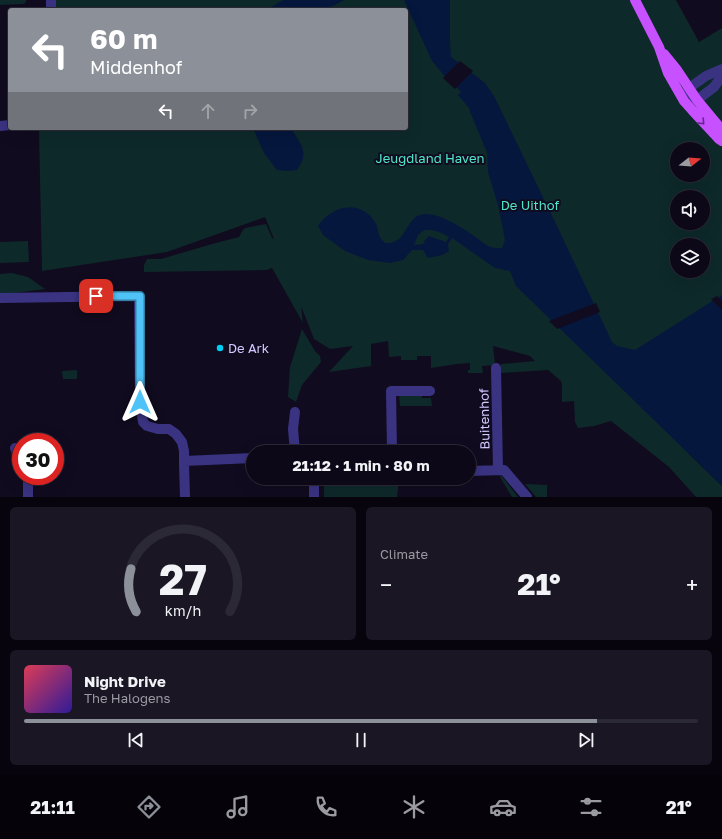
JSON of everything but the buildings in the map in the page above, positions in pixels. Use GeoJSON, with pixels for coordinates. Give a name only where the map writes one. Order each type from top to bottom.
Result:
{"type":"FeatureCollection","features":[{"type":"Feature","properties":{"kind":"main road"},"geometry":{"type":"LineString","coordinates":[[635,0],[658,47],[668,73],[684,101],[722,141]]}},
{"type":"Feature","properties":{"kind":"main road"},"geometry":{"type":"LineString","coordinates":[[658,47],[677,70],[697,100],[722,130]]}},
{"type":"Feature","properties":{"kind":"street"},"geometry":{"type":"LineString","coordinates":[[722,69],[706,76],[689,88],[684,101],[697,100],[714,87],[722,76]]}},
{"type":"Feature","properties":{"kind":"street"},"geometry":{"type":"LineString","coordinates":[[0,298],[140,296],[140,402],[143,422],[147,426],[158,429],[169,429],[176,434],[182,442],[184,451],[186,497]]}},
{"type":"Feature","properties":{"kind":"street","name":"Buitenhof"},"geometry":{"type":"LineString","coordinates":[[496,368],[498,470]]}},
{"type":"Feature","properties":{"kind":"street"},"geometry":{"type":"LineString","coordinates":[[392,445],[391,391],[430,391]]}},
{"type":"Feature","properties":{"kind":"street"},"geometry":{"type":"LineString","coordinates":[[294,445],[293,429],[295,412]]}},
{"type":"Feature","properties":{"kind":"street"},"geometry":{"type":"LineString","coordinates":[[184,461],[246,458]]}},
{"type":"Feature","properties":{"kind":"street"},"geometry":{"type":"LineString","coordinates":[[476,471],[504,470],[527,497]]}},
{"type":"Feature","properties":{"kind":"street"},"geometry":{"type":"LineString","coordinates":[[28,485],[28,497]]}},
{"type":"Feature","properties":{"kind":"street"},"geometry":{"type":"LineString","coordinates":[[314,485],[314,497]]}},
{"type":"Feature","properties":{"kind":"green space"},"geometry":{"type":"Polygon","coordinates":[[[0,0],[26,0],[26,2],[24,4],[0,5],[0,0]]]}},
{"type":"Feature","properties":{"kind":"green space","name":"De Uithof"},"geometry":{"type":"Polygon","coordinates":[[[47,0],[676,0],[699,42],[722,28],[722,405],[688,453],[722,486],[722,497],[696,497],[669,467],[611,421],[594,426],[578,428],[575,422],[574,401],[562,402],[561,381],[548,370],[501,373],[501,364],[535,361],[530,356],[493,346],[495,365],[482,366],[483,373],[468,373],[468,370],[470,370],[470,363],[431,368],[431,356],[417,356],[417,360],[401,360],[401,356],[389,357],[388,341],[371,344],[371,366],[329,372],[353,346],[330,349],[314,339],[301,306],[303,323],[272,268],[266,270],[144,272],[144,265],[147,259],[161,259],[239,237],[245,228],[266,224],[272,238],[274,239],[265,217],[167,252],[42,271],[39,131],[408,130],[408,8],[48,8],[47,0]]]}},
{"type":"Feature","properties":{"kind":"green space"},"geometry":{"type":"Polygon","coordinates":[[[28,241],[29,262],[0,263],[0,242],[28,241]]]}},
{"type":"Feature","properties":{"kind":"green space"},"geometry":{"type":"Polygon","coordinates":[[[12,273],[28,277],[45,289],[0,295],[0,274],[12,273]]]}},
{"type":"Feature","properties":{"kind":"green space"},"geometry":{"type":"Polygon","coordinates":[[[302,329],[315,351],[320,356],[321,362],[302,385],[296,402],[288,397],[290,367],[302,329]]]}},
{"type":"Feature","properties":{"kind":"green space"},"geometry":{"type":"Polygon","coordinates":[[[77,370],[77,379],[63,379],[62,371],[77,370]]]}},
{"type":"Feature","properties":{"kind":"green space"},"geometry":{"type":"Polygon","coordinates":[[[399,395],[422,395],[422,398],[431,398],[432,406],[400,406],[399,395]]]}},
{"type":"Feature","properties":{"kind":"green space"},"geometry":{"type":"Polygon","coordinates":[[[501,475],[518,497],[512,497],[500,477],[501,475]]]}},
{"type":"Feature","properties":{"kind":"green space"},"geometry":{"type":"Polygon","coordinates":[[[525,484],[547,485],[547,497],[536,497],[525,484]]]}},
{"type":"Feature","properties":{"kind":"green space"},"geometry":{"type":"Polygon","coordinates":[[[324,485],[398,485],[397,497],[324,497],[324,485]]]}},
{"type":"Feature","properties":{"kind":"water"},"geometry":{"type":"Polygon","coordinates":[[[283,0],[344,0],[333,6],[322,8],[270,8],[283,0]]]}},
{"type":"Feature","properties":{"kind":"water"},"geometry":{"type":"Polygon","coordinates":[[[404,0],[450,0],[451,57],[485,83],[494,96],[612,342],[617,346],[635,350],[722,295],[722,486],[516,286],[510,271],[495,268],[452,238],[448,244],[449,251],[442,255],[428,258],[423,250],[412,250],[403,260],[390,263],[368,260],[345,251],[323,235],[318,226],[322,221],[337,210],[349,207],[360,209],[374,220],[379,236],[385,243],[393,242],[402,236],[414,218],[419,215],[431,214],[452,222],[490,247],[502,248],[505,240],[498,205],[488,172],[486,128],[458,95],[461,92],[432,61],[404,0]],[[424,230],[418,235],[414,245],[423,244],[429,236],[446,242],[449,237],[437,231],[424,230]]]}},
{"type":"Feature","properties":{"kind":"water"},"geometry":{"type":"Polygon","coordinates":[[[254,130],[291,130],[302,147],[303,156],[301,164],[297,170],[288,171],[277,170],[264,153],[254,130]]]}},
{"type":"Feature","properties":{"kind":"pier"},"geometry":{"type":"Polygon","coordinates":[[[460,61],[473,71],[455,89],[443,78],[460,61]]]}},
{"type":"Feature","properties":{"kind":"pier"},"geometry":{"type":"Polygon","coordinates":[[[717,296],[722,301],[722,310],[711,299],[717,296]]]}},
{"type":"Feature","properties":{"kind":"pier"},"geometry":{"type":"Polygon","coordinates":[[[596,303],[600,312],[557,329],[549,321],[596,303]]]}},
{"type":"Feature","properties":{"kind":"waterway"},"geometry":{"type":"LineString","coordinates":[[476,109],[493,150]]}},
{"type":"Feature","properties":{"kind":"place","name":"De Ark"},"geometry":{"type":"Point","coordinates":[220,348]}},
{"type":"Feature","properties":{"kind":"route"},"geometry":{"type":"LineString","coordinates":[[96,296],[140,296],[140,402]]}},
{"type":"Feature","properties":{"kind":"park label","name":"Jeugdland Haven"},"geometry":{"type":"Point","coordinates":[430,158]}}]}
